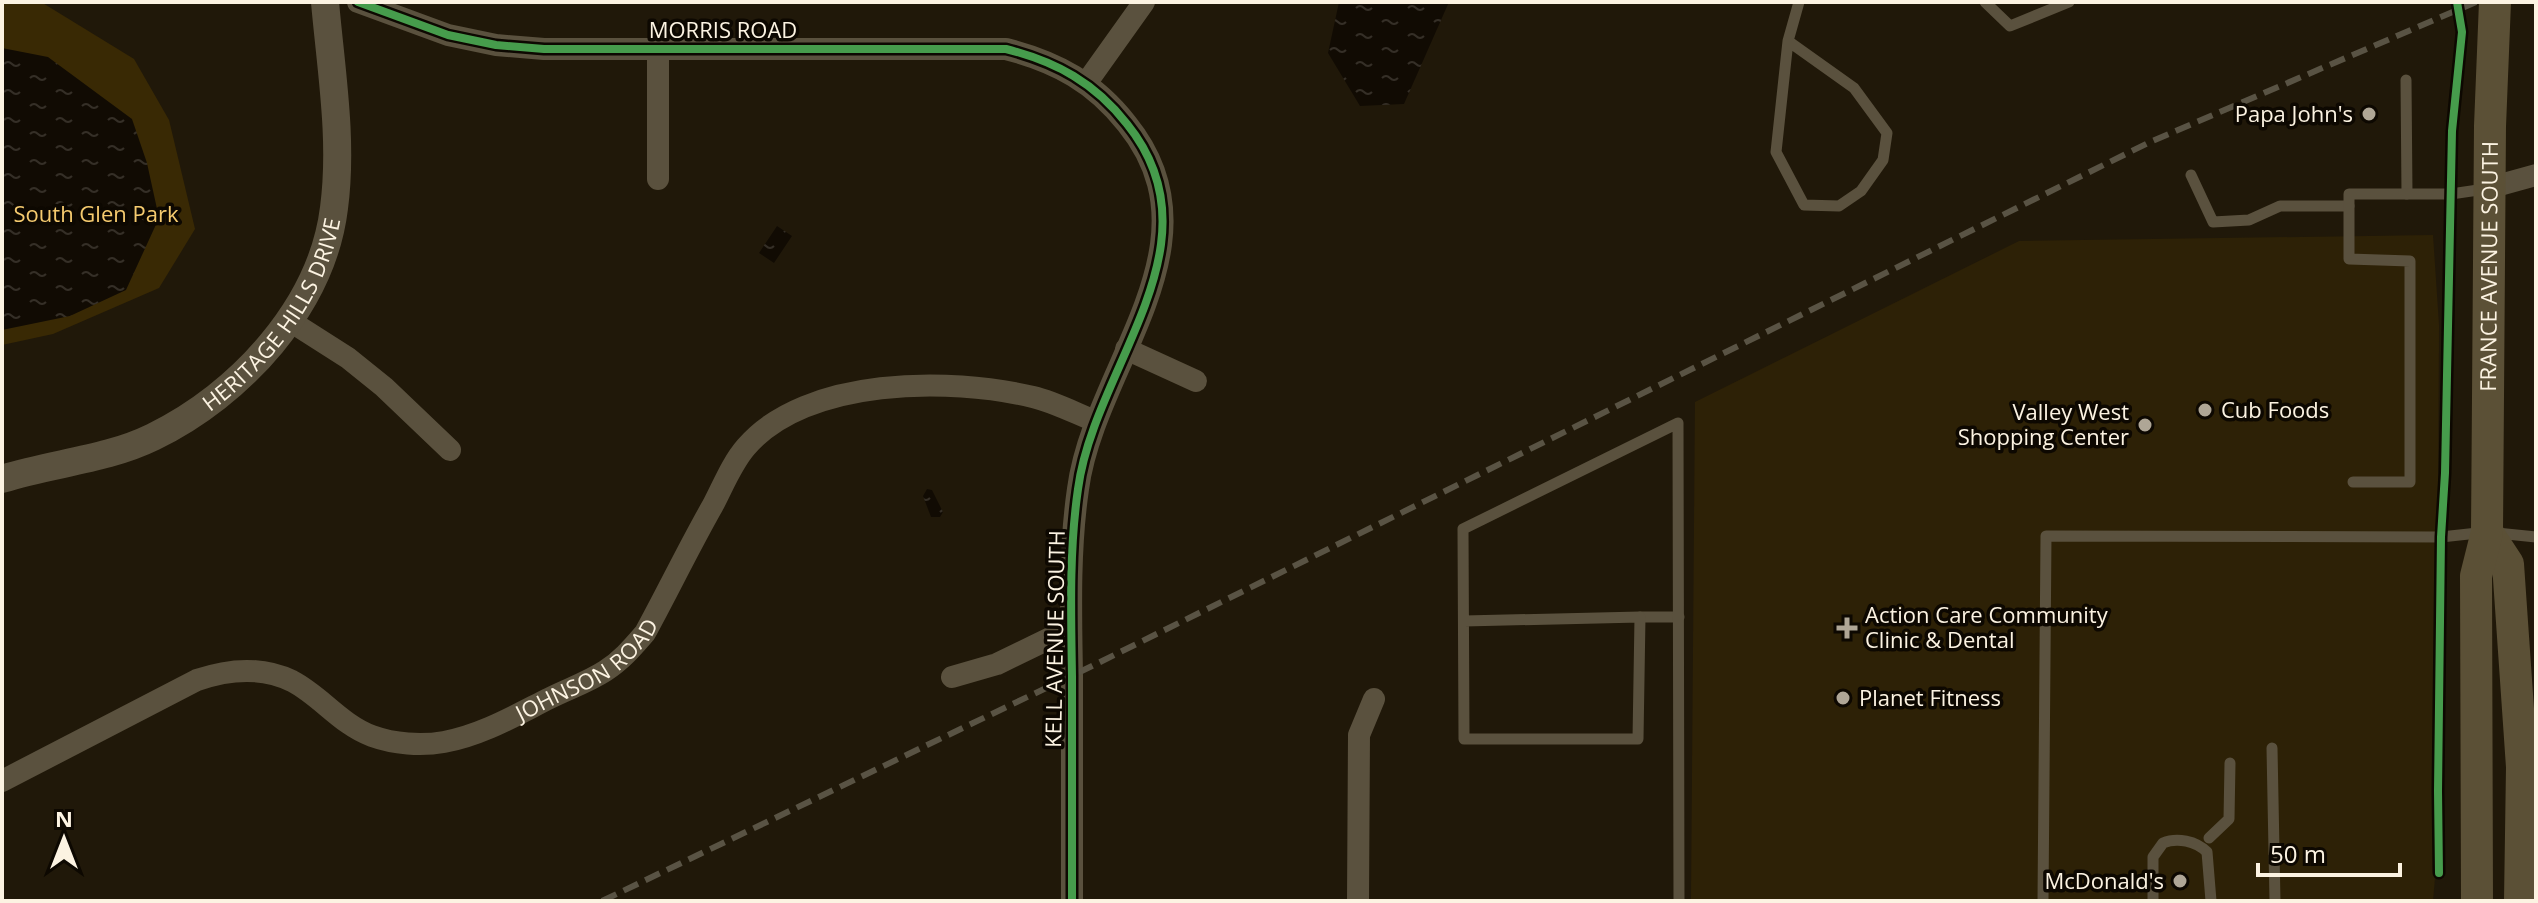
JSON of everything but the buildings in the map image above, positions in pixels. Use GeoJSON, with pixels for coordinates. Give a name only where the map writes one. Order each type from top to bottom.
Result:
{"type":"FeatureCollection","features":[{"type":"Feature","properties":{"kind":"main road","name":"FRANCE AVENUE SOUTH"},"geometry":{"type":"LineString","coordinates":[[2477,901],[2476,576],[2487,532],[2489,188],[2495,2]]}},
{"type":"Feature","properties":{"kind":"main road"},"geometry":{"type":"LineString","coordinates":[[2487,532],[2508,564],[2522,767],[2520,901]]}},
{"type":"Feature","properties":{"kind":"main road"},"geometry":{"type":"LineString","coordinates":[[2521,827],[2536,868]]}},
{"type":"Feature","properties":{"kind":"main road"},"geometry":{"type":"LineString","coordinates":[[2461,901],[2476,852]]}},
{"type":"Feature","properties":{"kind":"street","name":"MORRIS ROAD"},"geometry":{"type":"LineString","coordinates":[[326,4],[358,2],[448,35],[496,45],[544,49],[1006,49],[1061,67],[1087,82]]}},
{"type":"Feature","properties":{"kind":"street"},"geometry":{"type":"LineString","coordinates":[[1087,82],[1144,2]]}},
{"type":"Feature","properties":{"kind":"street","name":"HERITAGE HILLS DRIVE"},"geometry":{"type":"LineString","coordinates":[[2,479],[117,452],[153,437],[187,418],[252,366],[290,321],[322,254],[334,211],[338,166],[326,4]]}},
{"type":"Feature","properties":{"kind":"street"},"geometry":{"type":"LineString","coordinates":[[658,49],[658,179]]}},
{"type":"Feature","properties":{"kind":"street","name":"KELL AVENUE SOUTH"},"geometry":{"type":"LineString","coordinates":[[1072,901],[1071,628],[1073,530],[1078,485],[1095,421],[1148,302],[1164,233],[1151,164],[1134,133],[1112,105],[1087,82]]}},
{"type":"Feature","properties":{"kind":"street"},"geometry":{"type":"LineString","coordinates":[[2489,188],[2536,175]]}},
{"type":"Feature","properties":{"kind":"street"},"geometry":{"type":"LineString","coordinates":[[290,321],[348,358],[384,387],[450,450]]}},
{"type":"Feature","properties":{"kind":"street"},"geometry":{"type":"LineString","coordinates":[[1126,349],[1196,381]]}},
{"type":"Feature","properties":{"kind":"street","name":"JOHNSON ROAD"},"geometry":{"type":"LineString","coordinates":[[2,781],[197,680],[218,673],[244,670],[269,673],[293,682],[341,720],[372,736],[406,744],[442,743],[476,734],[604,672],[626,655],[645,633],[745,448],[785,415],[807,406],[849,394],[894,388],[953,386],[1003,390],[1037,397],[1095,421]]}},
{"type":"Feature","properties":{"kind":"street"},"geometry":{"type":"LineString","coordinates":[[952,677],[997,664],[1071,628]]}},
{"type":"Feature","properties":{"kind":"street"},"geometry":{"type":"LineString","coordinates":[[1358,901],[1359,735],[1374,699]]}},
{"type":"Feature","properties":{"kind":"lane"},"geometry":{"type":"LineString","coordinates":[[1788,41],[1854,88],[1887,133],[1883,160],[1861,191],[1839,206],[1804,205],[1776,152],[1788,41],[1799,2]]}},
{"type":"Feature","properties":{"kind":"lane"},"geometry":{"type":"LineString","coordinates":[[1985,2],[2010,26],[2069,2]]}},
{"type":"Feature","properties":{"kind":"lane"},"geometry":{"type":"LineString","coordinates":[[2406,80],[2407,194]]}},
{"type":"Feature","properties":{"kind":"lane"},"geometry":{"type":"LineString","coordinates":[[2191,175],[2213,222],[2249,220],[2280,206],[2349,206]]}},
{"type":"Feature","properties":{"kind":"lane"},"geometry":{"type":"LineString","coordinates":[[2353,482],[2410,482],[2410,261],[2349,259],[2349,194],[2451,194],[2489,188]]}},
{"type":"Feature","properties":{"kind":"lane"},"geometry":{"type":"LineString","coordinates":[[1640,617],[1638,739],[1464,739],[1463,529],[1678,423],[1679,901]]}},
{"type":"Feature","properties":{"kind":"lane"},"geometry":{"type":"LineString","coordinates":[[2043,901],[2046,536],[2441,537],[2487,532],[2536,537]]}},
{"type":"Feature","properties":{"kind":"lane"},"geometry":{"type":"LineString","coordinates":[[1464,621],[1679,617]]}},
{"type":"Feature","properties":{"kind":"lane"},"geometry":{"type":"LineString","coordinates":[[2272,748],[2275,901]]}},
{"type":"Feature","properties":{"kind":"lane"},"geometry":{"type":"LineString","coordinates":[[2209,838],[2229,819],[2230,763]]}},
{"type":"Feature","properties":{"kind":"lane"},"geometry":{"type":"LineString","coordinates":[[2153,901],[2153,857],[2163,843],[2177,840],[2192,843],[2207,852],[2211,901]]}},
{"type":"Feature","properties":{"kind":"shaded area"},"geometry":{"type":"Polygon","coordinates":[[[2433,235],[2439,325],[2436,866],[2433,901],[1691,901],[1695,402],[2019,241],[2433,235]]]}},
{"type":"Feature","properties":{"kind":"green space","name":"South Glen Park"},"geometry":{"type":"Polygon","coordinates":[[[2,2],[41,2],[134,59],[169,120],[195,229],[159,288],[53,334],[2,345],[2,2]]]}},
{"type":"Feature","properties":{"kind":"water"},"geometry":{"type":"Polygon","coordinates":[[[1339,2],[1449,2],[1404,104],[1360,106],[1328,53],[1339,2]]]}},
{"type":"Feature","properties":{"kind":"water","name":"South Glen Park"},"geometry":{"type":"Polygon","coordinates":[[[2,48],[48,57],[132,119],[147,163],[159,218],[126,290],[70,316],[2,330],[2,48]]]}},
{"type":"Feature","properties":{"kind":"water"},"geometry":{"type":"Polygon","coordinates":[[[777,226],[792,236],[774,263],[759,253],[777,226]]]}},
{"type":"Feature","properties":{"kind":"water"},"geometry":{"type":"Polygon","coordinates":[[[927,489],[932,490],[943,512],[940,517],[931,517],[923,496],[927,489]]]}},
{"type":"Feature","properties":{"kind":"railway"},"geometry":{"type":"LineString","coordinates":[[602,901],[1092,666],[2150,142],[2476,2]]}},
{"type":"Feature","properties":{"kind":"cycle path"},"geometry":{"type":"LineString","coordinates":[[358,2],[448,35],[496,45],[544,49],[1006,49],[1042,60],[1074,76],[1102,97],[1127,124],[1153,169],[1163,214],[1158,260],[1145,305],[1089,443],[1078,489],[1071,582],[1072,901]]}},
{"type":"Feature","properties":{"kind":"cycle path"},"geometry":{"type":"LineString","coordinates":[[2439,873],[2441,537],[2452,131],[2462,32],[2457,2]]}},
{"type":"Feature","properties":{"kind":"place","name":"Papa John's"},"geometry":{"type":"Point","coordinates":[2369,114]}},
{"type":"Feature","properties":{"kind":"place","name":"Cub Foods"},"geometry":{"type":"Point","coordinates":[2205,410]}},
{"type":"Feature","properties":{"kind":"place","name":"Valley West Shopping Center"},"geometry":{"type":"Point","coordinates":[2145,425]}},
{"type":"Feature","properties":{"kind":"place","name":"Action Care Community Clinic & Dental"},"geometry":{"type":"Point","coordinates":[1847,628]}},
{"type":"Feature","properties":{"kind":"place","name":"Planet Fitness"},"geometry":{"type":"Point","coordinates":[1843,698]}},
{"type":"Feature","properties":{"kind":"place","name":"McDonald's"},"geometry":{"type":"Point","coordinates":[2180,881]}}]}
